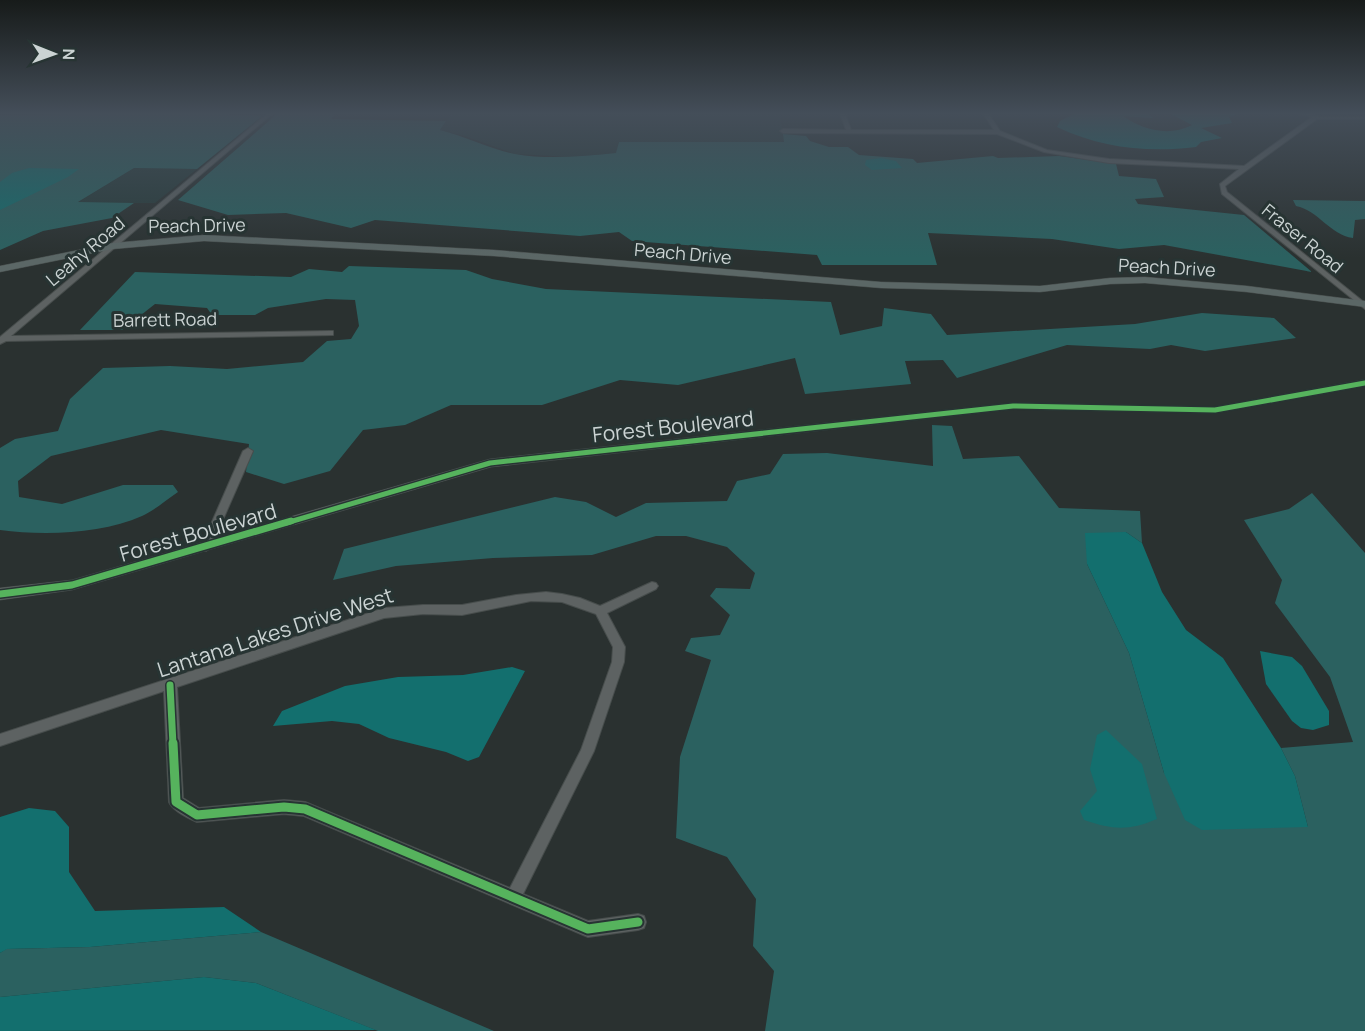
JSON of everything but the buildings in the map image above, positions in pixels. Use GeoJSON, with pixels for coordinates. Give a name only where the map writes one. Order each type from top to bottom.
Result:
{"type":"FeatureCollection","features":[{"type":"Feature","properties":{"kind":"main road","name":"Peach Drive"},"geometry":{"type":"LineString","coordinates":[[0,269],[113,246],[184,238],[220,238],[484,252],[833,282],[905,286],[1040,289],[1110,281],[1146,280],[1247,289],[1364,305]]}},
{"type":"Feature","properties":{"kind":"street","name":"Leahy Road"},"geometry":{"type":"LineString","coordinates":[[1,340],[214,161]]}},
{"type":"Feature","properties":{"kind":"street"},"geometry":{"type":"LineString","coordinates":[[1118,161],[1245,168],[1255,161]]}},
{"type":"Feature","properties":{"kind":"street","name":"Fraser Road"},"geometry":{"type":"LineString","coordinates":[[1245,168],[1222,185],[1224,193],[1364,305]]}},
{"type":"Feature","properties":{"kind":"street","name":"Barrett Road"},"geometry":{"type":"LineString","coordinates":[[1,340],[330,333]]}},
{"type":"Feature","properties":{"kind":"street","name":"Forest Boulevard"},"geometry":{"type":"LineString","coordinates":[[0,594],[45,591],[72,585],[490,463],[1012,406],[1215,410],[1365,383]]}},
{"type":"Feature","properties":{"kind":"street"},"geometry":{"type":"LineString","coordinates":[[206,547],[248,451]]}},
{"type":"Feature","properties":{"kind":"street"},"geometry":{"type":"LineString","coordinates":[[514,896],[587,751],[618,662],[619,646],[600,611],[652,586]]}},
{"type":"Feature","properties":{"kind":"street","name":"Lantana Lakes Drive West"},"geometry":{"type":"LineString","coordinates":[[0,740],[384,613],[407,610],[459,610],[534,596],[553,595],[577,600],[600,611]]}},
{"type":"Feature","properties":{"kind":"street"},"geometry":{"type":"LineString","coordinates":[[170,685],[177,802],[197,815],[284,807],[305,809],[588,929],[638,922]]}},
{"type":"Feature","properties":{"kind":"shaded area"},"geometry":{"type":"Polygon","coordinates":[[[0,161],[207,161],[197,169],[134,168],[78,202],[134,203],[112,218],[43,231],[0,250],[0,161]]]}},
{"type":"Feature","properties":{"kind":"shaded area"},"geometry":{"type":"Polygon","coordinates":[[[223,161],[915,161],[917,163],[1095,161],[1116,164],[1119,176],[1156,179],[1164,197],[1135,199],[1138,204],[1244,215],[1312,272],[1164,245],[1119,249],[1052,239],[928,233],[937,265],[822,265],[817,255],[632,241],[619,232],[580,236],[375,220],[351,228],[286,213],[228,215],[178,200],[223,161]]]}},
{"type":"Feature","properties":{"kind":"shaded area"},"geometry":{"type":"Polygon","coordinates":[[[866,161],[896,161],[902,168],[872,170],[865,165],[866,161]]]}},
{"type":"Feature","properties":{"kind":"shaded area"},"geometry":{"type":"Polygon","coordinates":[[[29,168],[79,169],[68,177],[0,210],[0,182],[12,173],[29,168]]]}},
{"type":"Feature","properties":{"kind":"shaded area"},"geometry":{"type":"Polygon","coordinates":[[[134,168],[197,169],[155,203],[77,203],[134,168]]]}},
{"type":"Feature","properties":{"kind":"shaded area"},"geometry":{"type":"Polygon","coordinates":[[[1293,200],[1365,201],[1365,219],[1355,220],[1353,238],[1345,236],[1311,212],[1296,206],[1293,200]]]}},
{"type":"Feature","properties":{"kind":"shaded area"},"geometry":{"type":"Polygon","coordinates":[[[349,266],[466,270],[492,279],[546,289],[831,302],[840,335],[882,326],[884,308],[931,314],[947,335],[1135,324],[1202,313],[1274,318],[1296,338],[1205,351],[1171,345],[1150,349],[1067,345],[957,378],[943,360],[905,361],[911,384],[805,394],[795,358],[678,385],[620,380],[542,405],[451,405],[405,425],[363,430],[330,471],[284,484],[246,472],[249,444],[161,430],[51,456],[18,481],[19,497],[62,504],[123,485],[173,485],[178,492],[151,511],[126,522],[91,530],[35,533],[0,530],[0,448],[15,439],[58,431],[70,399],[103,368],[170,366],[227,369],[303,362],[327,341],[351,339],[359,326],[355,300],[326,299],[268,308],[255,315],[212,315],[207,308],[155,304],[122,330],[80,330],[135,272],[291,277],[309,269],[342,272],[349,266]]]}},
{"type":"Feature","properties":{"kind":"shaded area"},"geometry":{"type":"Polygon","coordinates":[[[932,425],[952,426],[963,459],[1019,456],[1059,508],[1140,511],[1142,543],[1126,532],[1087,564],[1129,653],[1164,773],[1308,827],[1295,776],[1281,748],[1353,742],[1330,677],[1275,603],[1282,580],[1244,520],[1289,509],[1312,493],[1365,553],[1365,1031],[765,1031],[774,971],[753,946],[756,899],[727,857],[676,838],[680,757],[711,660],[685,651],[691,638],[720,635],[730,615],[710,596],[716,588],[750,589],[755,573],[727,547],[686,536],[656,536],[592,555],[493,558],[396,566],[333,580],[344,549],[555,497],[586,502],[616,517],[646,503],[727,501],[737,481],[770,474],[783,454],[827,453],[933,466],[932,425]]]}},
{"type":"Feature","properties":{"kind":"shaded area"},"geometry":{"type":"Polygon","coordinates":[[[1126,532],[1142,543],[1162,592],[1186,630],[1223,658],[1281,748],[1295,776],[1308,827],[1202,830],[1185,820],[1164,773],[1129,653],[1087,564],[1085,533],[1126,532]]]}},
{"type":"Feature","properties":{"kind":"shaded area"},"geometry":{"type":"Polygon","coordinates":[[[1260,651],[1292,657],[1302,666],[1329,711],[1329,725],[1313,730],[1301,728],[1292,721],[1266,684],[1260,651]]]}},
{"type":"Feature","properties":{"kind":"shaded area"},"geometry":{"type":"Polygon","coordinates":[[[512,667],[525,671],[479,757],[468,761],[446,752],[389,738],[359,724],[332,721],[273,726],[282,711],[345,686],[398,677],[463,675],[512,667]]]}},
{"type":"Feature","properties":{"kind":"shaded area"},"geometry":{"type":"Polygon","coordinates":[[[1106,730],[1142,764],[1157,819],[1138,826],[1121,828],[1084,820],[1080,811],[1097,791],[1090,769],[1097,735],[1106,730]]]}},
{"type":"Feature","properties":{"kind":"shaded area"},"geometry":{"type":"Polygon","coordinates":[[[29,808],[55,811],[69,827],[69,872],[95,911],[224,907],[261,932],[90,947],[7,949],[0,953],[0,817],[29,808]]]}},
{"type":"Feature","properties":{"kind":"shaded area"},"geometry":{"type":"Polygon","coordinates":[[[261,932],[494,1031],[378,1031],[256,983],[204,977],[0,997],[0,953],[6,949],[90,947],[261,932]]]}},
{"type":"Feature","properties":{"kind":"shaded area"},"geometry":{"type":"Polygon","coordinates":[[[204,977],[256,983],[376,1030],[0,1031],[0,997],[204,977]]]}},
{"type":"Feature","properties":{"kind":"cycle path"},"geometry":{"type":"LineString","coordinates":[[0,594],[72,585],[490,463],[1013,406],[1215,410],[1365,383]]}},
{"type":"Feature","properties":{"kind":"cycle path"},"geometry":{"type":"LineString","coordinates":[[170,685],[176,802],[197,815],[284,807],[305,809],[588,929],[638,922]]}}]}
